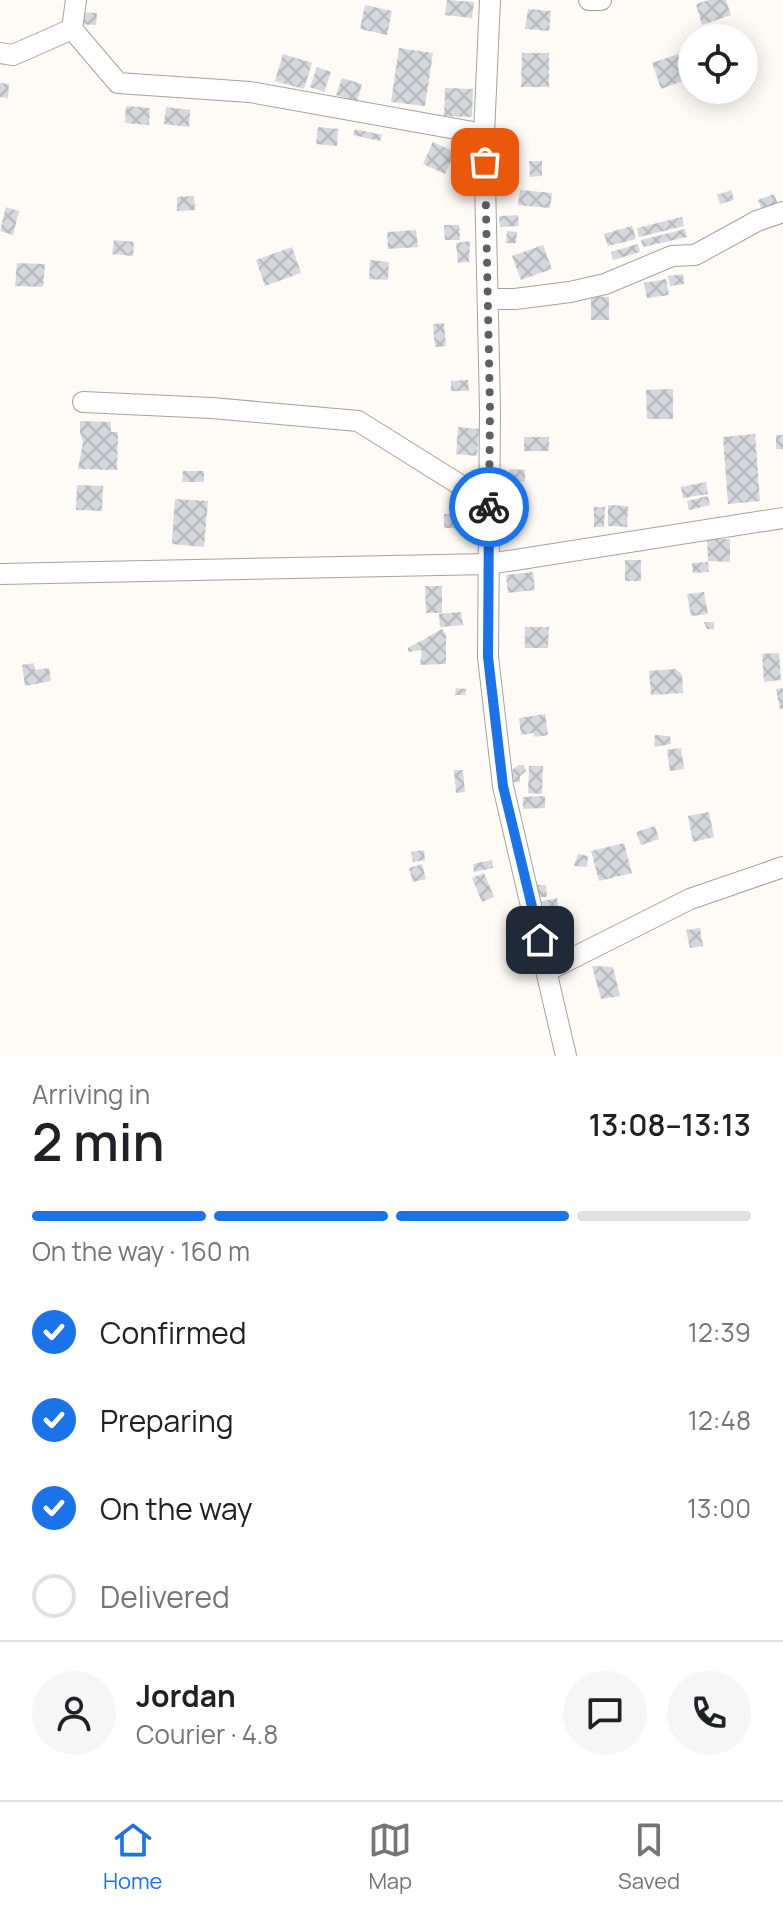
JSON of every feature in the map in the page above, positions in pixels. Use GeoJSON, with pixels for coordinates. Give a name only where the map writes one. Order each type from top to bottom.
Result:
{"type":"FeatureCollection","features":[{"type":"Feature","properties":{"kind":"street"},"geometry":{"type":"LineString","coordinates":[[76,0],[72,29],[118,83],[250,92],[484,134]]}},
{"type":"Feature","properties":{"kind":"street"},"geometry":{"type":"LineString","coordinates":[[490,0],[484,134],[488,299],[488,657],[503,786],[566,1056]]}},
{"type":"Feature","properties":{"kind":"street"},"geometry":{"type":"LineString","coordinates":[[589,0],[601,0]]}},
{"type":"Feature","properties":{"kind":"street"},"geometry":{"type":"LineString","coordinates":[[0,53],[13,55],[72,29]]}},
{"type":"Feature","properties":{"kind":"street"},"geometry":{"type":"LineString","coordinates":[[488,299],[556,294],[605,284],[672,256],[695,255],[757,221],[783,212]]}},
{"type":"Feature","properties":{"kind":"street"},"geometry":{"type":"LineString","coordinates":[[83,402],[212,408],[358,421],[489,503]]}},
{"type":"Feature","properties":{"kind":"street"},"geometry":{"type":"LineString","coordinates":[[0,574],[489,564],[783,518]]}},
{"type":"Feature","properties":{"kind":"street"},"geometry":{"type":"LineString","coordinates":[[547,971],[690,899],[783,867]]}},
{"type":"Feature","properties":{"kind":"building"},"geometry":{"type":"Polygon","coordinates":[[[447,0],[474,2],[472,18],[445,15],[447,0]]]}},
{"type":"Feature","properties":{"kind":"building"},"geometry":{"type":"Polygon","coordinates":[[[726,0],[731,15],[702,24],[696,4],[726,0]]]}},
{"type":"Feature","properties":{"kind":"building"},"geometry":{"type":"Polygon","coordinates":[[[365,5],[392,11],[387,35],[360,29],[365,5]]]}},
{"type":"Feature","properties":{"kind":"building"},"geometry":{"type":"Polygon","coordinates":[[[528,9],[551,11],[549,31],[525,29],[528,9]]]}},
{"type":"Feature","properties":{"kind":"building"},"geometry":{"type":"Polygon","coordinates":[[[77,12],[97,13],[96,25],[76,24],[77,12]]]}},
{"type":"Feature","properties":{"kind":"building"},"geometry":{"type":"Polygon","coordinates":[[[399,48],[433,53],[425,106],[391,102],[399,48]]]}},
{"type":"Feature","properties":{"kind":"building"},"geometry":{"type":"Polygon","coordinates":[[[522,53],[549,53],[549,87],[521,87],[522,53]]]}},
{"type":"Feature","properties":{"kind":"building"},"geometry":{"type":"Polygon","coordinates":[[[283,54],[312,63],[304,89],[275,81],[283,54]]]}},
{"type":"Feature","properties":{"kind":"building"},"geometry":{"type":"Polygon","coordinates":[[[678,54],[678,83],[661,89],[652,63],[678,54]]]}},
{"type":"Feature","properties":{"kind":"building"},"geometry":{"type":"Polygon","coordinates":[[[317,67],[331,72],[324,92],[310,87],[317,67]]]}},
{"type":"Feature","properties":{"kind":"building"},"geometry":{"type":"Polygon","coordinates":[[[342,78],[362,84],[357,102],[336,95],[342,78]]]}},
{"type":"Feature","properties":{"kind":"building"},"geometry":{"type":"Polygon","coordinates":[[[0,83],[9,84],[8,98],[0,97],[0,83]]]}},
{"type":"Feature","properties":{"kind":"building"},"geometry":{"type":"Polygon","coordinates":[[[445,88],[473,89],[472,117],[444,116],[445,88]]]}},
{"type":"Feature","properties":{"kind":"building"},"geometry":{"type":"Polygon","coordinates":[[[126,106],[150,108],[149,125],[125,123],[126,106]]]}},
{"type":"Feature","properties":{"kind":"building"},"geometry":{"type":"Polygon","coordinates":[[[166,107],[190,110],[189,127],[164,124],[166,107]]]}},
{"type":"Feature","properties":{"kind":"building"},"geometry":{"type":"Polygon","coordinates":[[[318,127],[338,129],[337,146],[316,144],[318,127]]]}},
{"type":"Feature","properties":{"kind":"building"},"geometry":{"type":"Polygon","coordinates":[[[355,129],[382,135],[380,141],[353,135],[355,129]]]}},
{"type":"Feature","properties":{"kind":"building"},"geometry":{"type":"Polygon","coordinates":[[[433,142],[455,152],[445,174],[423,164],[433,142]]]}},
{"type":"Feature","properties":{"kind":"building"},"geometry":{"type":"Polygon","coordinates":[[[529,161],[542,161],[542,176],[530,177],[529,161]]]}},
{"type":"Feature","properties":{"kind":"building"},"geometry":{"type":"Polygon","coordinates":[[[520,190],[552,193],[550,208],[518,205],[520,190]]]}},
{"type":"Feature","properties":{"kind":"building"},"geometry":{"type":"Polygon","coordinates":[[[731,190],[734,200],[720,204],[717,195],[731,190]]]}},
{"type":"Feature","properties":{"kind":"building"},"geometry":{"type":"Polygon","coordinates":[[[774,194],[778,204],[762,210],[758,200],[774,194]]]}},
{"type":"Feature","properties":{"kind":"building"},"geometry":{"type":"Polygon","coordinates":[[[194,196],[195,210],[177,211],[177,197],[194,196]]]}},
{"type":"Feature","properties":{"kind":"building"},"geometry":{"type":"Polygon","coordinates":[[[6,207],[19,211],[13,235],[0,231],[6,207]]]}},
{"type":"Feature","properties":{"kind":"building"},"geometry":{"type":"Polygon","coordinates":[[[518,215],[519,226],[500,227],[499,216],[518,215]]]}},
{"type":"Feature","properties":{"kind":"building"},"geometry":{"type":"Polygon","coordinates":[[[682,217],[684,226],[639,237],[637,228],[682,217]]]}},
{"type":"Feature","properties":{"kind":"building"},"geometry":{"type":"Polygon","coordinates":[[[444,225],[459,225],[460,240],[445,240],[444,225]]]}},
{"type":"Feature","properties":{"kind":"building"},"geometry":{"type":"Polygon","coordinates":[[[632,226],[636,239],[608,246],[604,234],[632,226]]]}},
{"type":"Feature","properties":{"kind":"building"},"geometry":{"type":"Polygon","coordinates":[[[685,229],[687,237],[643,247],[641,240],[685,229]]]}},
{"type":"Feature","properties":{"kind":"building"},"geometry":{"type":"Polygon","coordinates":[[[416,230],[418,247],[388,249],[387,232],[416,230]]]}},
{"type":"Feature","properties":{"kind":"building"},"geometry":{"type":"Polygon","coordinates":[[[507,231],[517,232],[516,243],[506,243],[507,231]]]}},
{"type":"Feature","properties":{"kind":"building"},"geometry":{"type":"Polygon","coordinates":[[[114,240],[134,242],[133,256],[112,254],[114,240]]]}},
{"type":"Feature","properties":{"kind":"building"},"geometry":{"type":"Polygon","coordinates":[[[470,241],[469,262],[458,263],[456,243],[470,241]]]}},
{"type":"Feature","properties":{"kind":"building"},"geometry":{"type":"Polygon","coordinates":[[[638,244],[640,252],[613,260],[611,252],[638,244]]]}},
{"type":"Feature","properties":{"kind":"building"},"geometry":{"type":"Polygon","coordinates":[[[543,245],[552,269],[521,280],[512,256],[543,245]]]}},
{"type":"Feature","properties":{"kind":"building"},"geometry":{"type":"Polygon","coordinates":[[[292,247],[301,273],[265,286],[256,260],[292,247]]]}},
{"type":"Feature","properties":{"kind":"building"},"geometry":{"type":"Polygon","coordinates":[[[370,260],[389,262],[388,280],[369,279],[370,260]]]}},
{"type":"Feature","properties":{"kind":"building"},"geometry":{"type":"Polygon","coordinates":[[[17,263],[45,264],[43,287],[15,286],[17,263]]]}},
{"type":"Feature","properties":{"kind":"building"},"geometry":{"type":"Polygon","coordinates":[[[683,274],[684,284],[670,286],[668,276],[683,274]]]}},
{"type":"Feature","properties":{"kind":"building"},"geometry":{"type":"Polygon","coordinates":[[[666,279],[669,295],[647,298],[644,283],[666,279]]]}},
{"type":"Feature","properties":{"kind":"building"},"geometry":{"type":"Polygon","coordinates":[[[591,296],[609,297],[609,320],[591,320],[591,296]]]}},
{"type":"Feature","properties":{"kind":"building"},"geometry":{"type":"Polygon","coordinates":[[[444,323],[446,346],[435,347],[433,324],[444,323]]]}},
{"type":"Feature","properties":{"kind":"building"},"geometry":{"type":"Polygon","coordinates":[[[468,380],[469,391],[451,391],[451,381],[468,380]]]}},
{"type":"Feature","properties":{"kind":"building"},"geometry":{"type":"Polygon","coordinates":[[[673,389],[673,419],[647,419],[646,390],[673,389]]]}},
{"type":"Feature","properties":{"kind":"building"},"geometry":{"type":"Polygon","coordinates":[[[80,421],[111,422],[111,432],[118,432],[117,470],[78,469],[83,442],[80,421]]]}},
{"type":"Feature","properties":{"kind":"building"},"geometry":{"type":"Polygon","coordinates":[[[458,427],[479,429],[477,456],[456,454],[458,427]]]}},
{"type":"Feature","properties":{"kind":"building"},"geometry":{"type":"Polygon","coordinates":[[[755,434],[760,501],[728,504],[723,437],[755,434]]]}},
{"type":"Feature","properties":{"kind":"building"},"geometry":{"type":"Polygon","coordinates":[[[776,435],[783,435],[783,449],[776,449],[776,435]]]}},
{"type":"Feature","properties":{"kind":"building"},"geometry":{"type":"Polygon","coordinates":[[[524,437],[549,437],[549,451],[524,451],[524,437]]]}},
{"type":"Feature","properties":{"kind":"building"},"geometry":{"type":"Polygon","coordinates":[[[509,469],[525,470],[525,482],[509,481],[509,469]]]}},
{"type":"Feature","properties":{"kind":"building"},"geometry":{"type":"Polygon","coordinates":[[[183,471],[204,471],[204,482],[182,482],[183,471]]]}},
{"type":"Feature","properties":{"kind":"building"},"geometry":{"type":"Polygon","coordinates":[[[706,482],[708,494],[683,498],[681,487],[706,482]]]}},
{"type":"Feature","properties":{"kind":"building"},"geometry":{"type":"Polygon","coordinates":[[[77,485],[103,486],[102,511],[76,510],[77,485]]]}},
{"type":"Feature","properties":{"kind":"building"},"geometry":{"type":"Polygon","coordinates":[[[708,496],[710,505],[689,510],[687,501],[708,496]]]}},
{"type":"Feature","properties":{"kind":"building"},"geometry":{"type":"Polygon","coordinates":[[[508,497],[525,497],[524,522],[508,522],[508,497]]]}},
{"type":"Feature","properties":{"kind":"building"},"geometry":{"type":"Polygon","coordinates":[[[175,499],[208,501],[204,547],[172,544],[175,499]]]}},
{"type":"Feature","properties":{"kind":"building"},"geometry":{"type":"Polygon","coordinates":[[[608,505],[628,506],[627,527],[608,526],[608,505]]]}},
{"type":"Feature","properties":{"kind":"building"},"geometry":{"type":"Polygon","coordinates":[[[594,507],[605,507],[604,527],[594,527],[594,507]]]}},
{"type":"Feature","properties":{"kind":"building"},"geometry":{"type":"Polygon","coordinates":[[[444,514],[457,514],[457,528],[444,528],[444,514]]]}},
{"type":"Feature","properties":{"kind":"building"},"geometry":{"type":"Polygon","coordinates":[[[707,539],[730,539],[730,562],[708,561],[707,539]]]}},
{"type":"Feature","properties":{"kind":"building"},"geometry":{"type":"Polygon","coordinates":[[[625,560],[641,560],[641,581],[625,581],[625,560]]]}},
{"type":"Feature","properties":{"kind":"building"},"geometry":{"type":"Polygon","coordinates":[[[708,562],[709,572],[693,573],[692,563],[708,562]]]}},
{"type":"Feature","properties":{"kind":"building"},"geometry":{"type":"Polygon","coordinates":[[[533,572],[535,590],[508,593],[506,575],[533,572]]]}},
{"type":"Feature","properties":{"kind":"building"},"geometry":{"type":"Polygon","coordinates":[[[425,586],[442,586],[442,613],[426,613],[425,586]]]}},
{"type":"Feature","properties":{"kind":"building"},"geometry":{"type":"Polygon","coordinates":[[[704,592],[708,614],[691,616],[687,594],[704,592]]]}},
{"type":"Feature","properties":{"kind":"building"},"geometry":{"type":"Polygon","coordinates":[[[461,612],[463,625],[440,627],[439,614],[461,612]]]}},
{"type":"Feature","properties":{"kind":"building"},"geometry":{"type":"Polygon","coordinates":[[[704,622],[714,622],[714,629],[707,629],[704,622]]]}},
{"type":"Feature","properties":{"kind":"building"},"geometry":{"type":"Polygon","coordinates":[[[525,627],[549,627],[548,648],[525,648],[525,627]]]}},
{"type":"Feature","properties":{"kind":"building"},"geometry":{"type":"Polygon","coordinates":[[[442,629],[446,635],[446,664],[420,665],[422,650],[408,652],[408,648],[442,629]]]}},
{"type":"Feature","properties":{"kind":"building"},"geometry":{"type":"Polygon","coordinates":[[[779,653],[781,680],[764,682],[762,654],[779,653]]]}},
{"type":"Feature","properties":{"kind":"building"},"geometry":{"type":"Polygon","coordinates":[[[34,663],[35,670],[49,668],[51,681],[25,686],[22,665],[34,663]]]}},
{"type":"Feature","properties":{"kind":"building"},"geometry":{"type":"Polygon","coordinates":[[[675,669],[682,674],[683,693],[651,695],[649,671],[675,669]]]}},
{"type":"Feature","properties":{"kind":"building"},"geometry":{"type":"Polygon","coordinates":[[[456,688],[466,689],[465,695],[455,695],[456,688]]]}},
{"type":"Feature","properties":{"kind":"building"},"geometry":{"type":"Polygon","coordinates":[[[783,688],[783,708],[780,709],[776,689],[783,688]]]}},
{"type":"Feature","properties":{"kind":"building"},"geometry":{"type":"Polygon","coordinates":[[[545,714],[548,735],[521,735],[519,718],[545,714]]]}},
{"type":"Feature","properties":{"kind":"building"},"geometry":{"type":"Polygon","coordinates":[[[655,735],[670,736],[671,744],[654,747],[655,735]]]}},
{"type":"Feature","properties":{"kind":"building"},"geometry":{"type":"Polygon","coordinates":[[[681,748],[684,769],[670,771],[667,750],[681,748]]]}},
{"type":"Feature","properties":{"kind":"building"},"geometry":{"type":"Polygon","coordinates":[[[518,765],[524,765],[526,771],[520,776],[520,782],[509,782],[510,772],[518,765]]]}},
{"type":"Feature","properties":{"kind":"building"},"geometry":{"type":"Polygon","coordinates":[[[529,766],[543,766],[542,794],[528,793],[529,766]]]}},
{"type":"Feature","properties":{"kind":"building"},"geometry":{"type":"Polygon","coordinates":[[[454,770],[463,770],[465,792],[456,793],[454,770]]]}},
{"type":"Feature","properties":{"kind":"building"},"geometry":{"type":"Polygon","coordinates":[[[545,796],[545,808],[523,809],[523,797],[545,796]]]}},
{"type":"Feature","properties":{"kind":"building"},"geometry":{"type":"Polygon","coordinates":[[[709,812],[714,837],[693,842],[688,816],[709,812]]]}},
{"type":"Feature","properties":{"kind":"building"},"geometry":{"type":"Polygon","coordinates":[[[655,826],[659,839],[641,845],[636,832],[655,826]]]}},
{"type":"Feature","properties":{"kind":"building"},"geometry":{"type":"Polygon","coordinates":[[[624,843],[632,873],[599,881],[591,851],[624,843]]]}},
{"type":"Feature","properties":{"kind":"building"},"geometry":{"type":"Polygon","coordinates":[[[424,850],[425,860],[413,862],[411,852],[424,850]]]}},
{"type":"Feature","properties":{"kind":"building"},"geometry":{"type":"Polygon","coordinates":[[[578,854],[588,856],[587,867],[574,866],[578,854]]]}},
{"type":"Feature","properties":{"kind":"building"},"geometry":{"type":"Polygon","coordinates":[[[492,860],[493,868],[474,872],[473,864],[492,860]]]}},
{"type":"Feature","properties":{"kind":"building"},"geometry":{"type":"Polygon","coordinates":[[[422,864],[426,879],[413,882],[409,868],[422,864]]]}},
{"type":"Feature","properties":{"kind":"building"},"geometry":{"type":"Polygon","coordinates":[[[484,873],[494,897],[482,902],[472,878],[484,873]]]}},
{"type":"Feature","properties":{"kind":"building"},"geometry":{"type":"Polygon","coordinates":[[[536,885],[546,885],[547,897],[536,897],[536,885]]]}},
{"type":"Feature","properties":{"kind":"building"},"geometry":{"type":"Polygon","coordinates":[[[557,898],[560,916],[538,921],[534,903],[557,898]]]}},
{"type":"Feature","properties":{"kind":"building"},"geometry":{"type":"Polygon","coordinates":[[[559,920],[565,938],[551,942],[545,924],[559,920]]]}},
{"type":"Feature","properties":{"kind":"building"},"geometry":{"type":"Polygon","coordinates":[[[700,928],[703,946],[690,948],[686,930],[700,928]]]}},
{"type":"Feature","properties":{"kind":"building"},"geometry":{"type":"Polygon","coordinates":[[[592,966],[613,967],[620,996],[601,999],[592,966]]]}},
{"type":"Feature","properties":{"kind":"way so far"},"geometry":{"type":"LineString","coordinates":[[485,162],[489,507]]}},
{"type":"Feature","properties":{"kind":"route"},"geometry":{"type":"LineString","coordinates":[[489,507],[488,657],[503,786],[540,940]]}}]}
